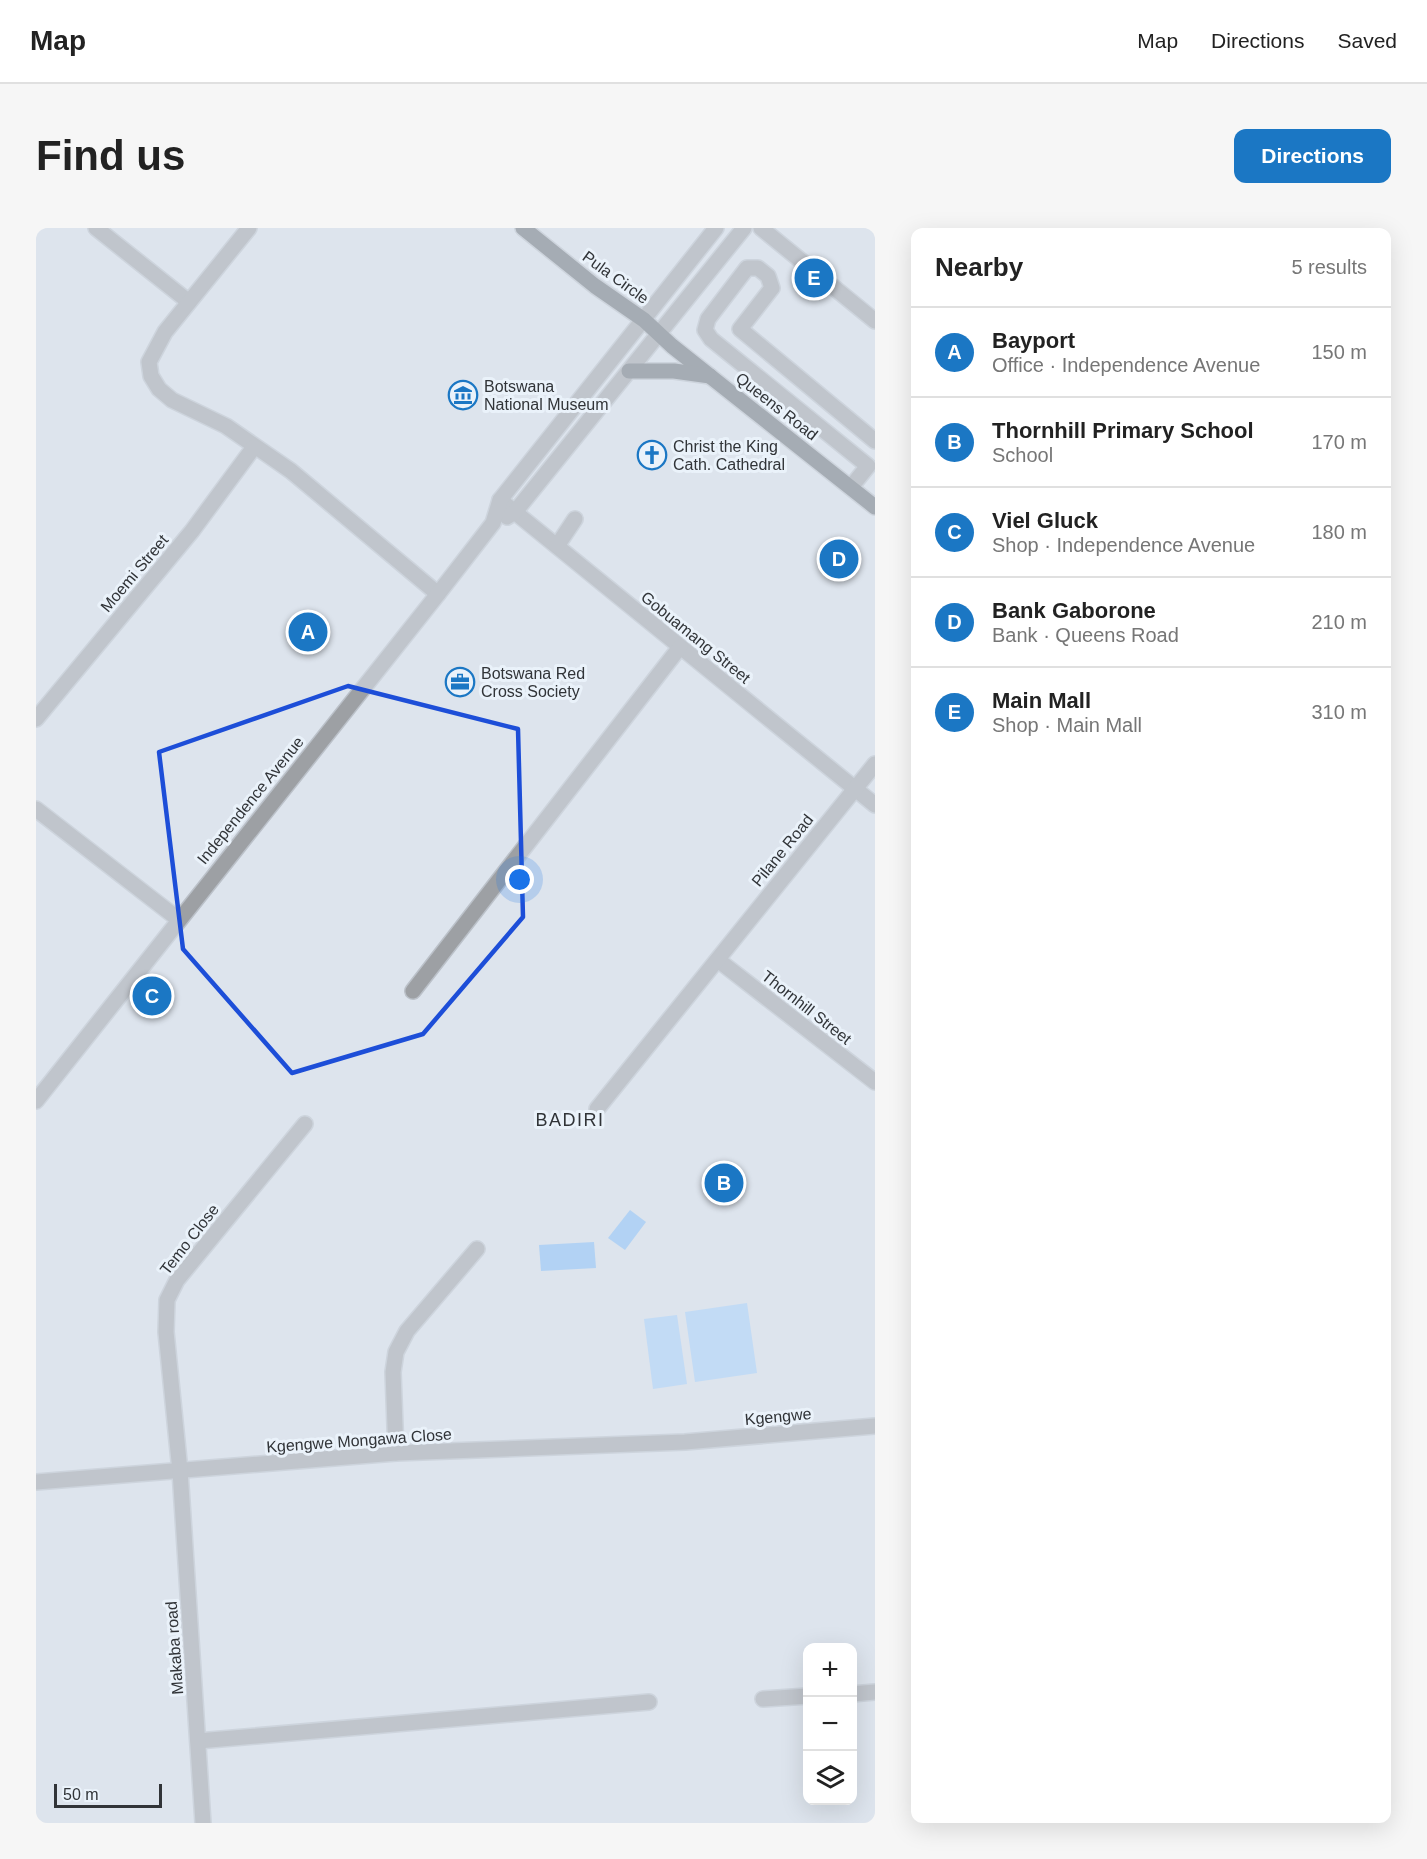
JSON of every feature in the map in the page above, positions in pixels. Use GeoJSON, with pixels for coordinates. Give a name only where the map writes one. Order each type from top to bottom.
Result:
{"type":"FeatureCollection","features":[{"type":"Feature","properties":{"kind":"main road","name":"Pula Circle"},"geometry":{"type":"LineString","coordinates":[[523,228],[658,333]]}},
{"type":"Feature","properties":{"kind":"main road","name":"Queens Road"},"geometry":{"type":"LineString","coordinates":[[658,333],[874,505]]}},
{"type":"Feature","properties":{"kind":"main road"},"geometry":{"type":"LineString","coordinates":[[629,371],[674,371],[710,376]]}},
{"type":"Feature","properties":{"kind":"street"},"geometry":{"type":"LineString","coordinates":[[96,228],[189,302]]}},
{"type":"Feature","properties":{"kind":"street"},"geometry":{"type":"LineString","coordinates":[[249,228],[165,332],[149,362],[151,376],[159,389],[172,400],[226,426],[291,471],[438,594]]}},
{"type":"Feature","properties":{"kind":"street"},"geometry":{"type":"LineString","coordinates":[[493,523],[500,500],[716,228]]}},
{"type":"Feature","properties":{"kind":"street"},"geometry":{"type":"LineString","coordinates":[[493,523],[515,512],[744,228]]}},
{"type":"Feature","properties":{"kind":"street"},"geometry":{"type":"LineString","coordinates":[[761,228],[875,321]]}},
{"type":"Feature","properties":{"kind":"street"},"geometry":{"type":"LineString","coordinates":[[724,349],[772,288],[768,276],[758,268],[747,268],[708,319],[705,330],[711,339],[724,349],[871,462],[851,488]]}},
{"type":"Feature","properties":{"kind":"street"},"geometry":{"type":"LineString","coordinates":[[740,329],[875,441]]}},
{"type":"Feature","properties":{"kind":"street","name":"Moemi Street"},"geometry":{"type":"LineString","coordinates":[[36,719],[192,531],[254,447]]}},
{"type":"Feature","properties":{"kind":"street","name":"Gobuamang Street"},"geometry":{"type":"LineString","coordinates":[[500,500],[875,805]]}},
{"type":"Feature","properties":{"kind":"street"},"geometry":{"type":"LineString","coordinates":[[557,546],[575,519]]}},
{"type":"Feature","properties":{"kind":"street","name":"Independence Avenue"},"geometry":{"type":"LineString","coordinates":[[36,1101],[493,523]]}},
{"type":"Feature","properties":{"kind":"street"},"geometry":{"type":"LineString","coordinates":[[412,991],[680,647]]}},
{"type":"Feature","properties":{"kind":"street","name":"Pilane Road"},"geometry":{"type":"LineString","coordinates":[[597,1109],[875,764]]}},
{"type":"Feature","properties":{"kind":"street"},"geometry":{"type":"LineString","coordinates":[[36,808],[178,919]]}},
{"type":"Feature","properties":{"kind":"street","name":"Thornhill Street"},"geometry":{"type":"LineString","coordinates":[[718,960],[875,1082]]}},
{"type":"Feature","properties":{"kind":"street","name":"Temo Close"},"geometry":{"type":"LineString","coordinates":[[180,1471],[166,1332],[167,1300],[177,1280],[305,1124]]}},
{"type":"Feature","properties":{"kind":"street"},"geometry":{"type":"LineString","coordinates":[[396,1453],[393,1372],[396,1352],[407,1331],[477,1249]]}},
{"type":"Feature","properties":{"kind":"street","name":"Kgengwe"},"geometry":{"type":"LineString","coordinates":[[685,1442],[875,1426]]}},
{"type":"Feature","properties":{"kind":"street","name":"Kgengwe Mongawa Close"},"geometry":{"type":"LineString","coordinates":[[36,1482],[396,1453],[685,1442]]}},
{"type":"Feature","properties":{"kind":"street","name":"Makaba road"},"geometry":{"type":"LineString","coordinates":[[180,1471],[203,1823]]}},
{"type":"Feature","properties":{"kind":"street"},"geometry":{"type":"LineString","coordinates":[[857,1694],[875,1692]]}},
{"type":"Feature","properties":{"kind":"street"},"geometry":{"type":"LineString","coordinates":[[763,1699],[803,1696]]}},
{"type":"Feature","properties":{"kind":"street"},"geometry":{"type":"LineString","coordinates":[[198,1741],[649,1702]]}},
{"type":"Feature","properties":{"kind":"highlighted area"},"geometry":{"type":"Polygon","coordinates":[[[348,686],[518,729],[523,917],[423,1034],[292,1073],[183,949],[159,752],[348,686]]]}},
{"type":"Feature","properties":{"kind":"shaded area"},"geometry":{"type":"Polygon","coordinates":[[[630,1210],[646,1222],[625,1250],[608,1238],[630,1210]]]}},
{"type":"Feature","properties":{"kind":"shaded area"},"geometry":{"type":"Polygon","coordinates":[[[594,1242],[596,1268],[541,1271],[539,1245],[594,1242]]]}},
{"type":"Feature","properties":{"kind":"shaded area"},"geometry":{"type":"Polygon","coordinates":[[[747,1303],[757,1373],[695,1382],[685,1312],[747,1303]]]}},
{"type":"Feature","properties":{"kind":"shaded area"},"geometry":{"type":"Polygon","coordinates":[[[677,1315],[687,1384],[653,1389],[644,1319],[677,1315]]]}},
{"type":"Feature","properties":{"kind":"place","name":"Main Mall"},"geometry":{"type":"Point","coordinates":[814,278]}},
{"type":"Feature","properties":{"kind":"place","name":"Botswana National Museum"},"geometry":{"type":"Point","coordinates":[463,395]}},
{"type":"Feature","properties":{"kind":"place","name":"Christ the King Cath. Cathedral"},"geometry":{"type":"Point","coordinates":[652,455]}},
{"type":"Feature","properties":{"kind":"place","name":"Bank Gaborone"},"geometry":{"type":"Point","coordinates":[839,559]}},
{"type":"Feature","properties":{"kind":"place","name":"Bayport"},"geometry":{"type":"Point","coordinates":[308,632]}},
{"type":"Feature","properties":{"kind":"place","name":"Botswana Red Cross Society"},"geometry":{"type":"Point","coordinates":[460,682]}},
{"type":"Feature","properties":{"kind":"place","name":"Viel Gluck"},"geometry":{"type":"Point","coordinates":[152,996]}},
{"type":"Feature","properties":{"kind":"place","name":"Thornhill Primary School"},"geometry":{"type":"Point","coordinates":[724,1183]}},
{"type":"Feature","properties":{"kind":"district","name":"BADIRI"},"geometry":{"type":"Point","coordinates":[570,1120]}}]}
